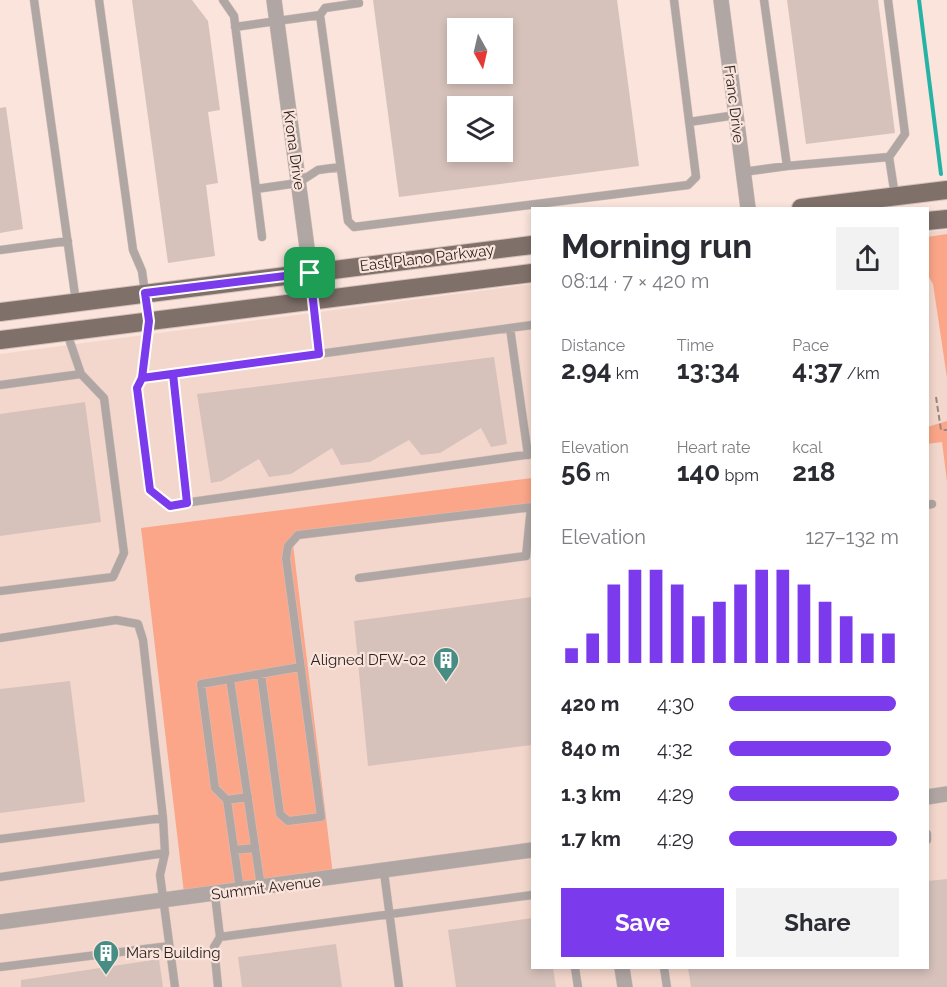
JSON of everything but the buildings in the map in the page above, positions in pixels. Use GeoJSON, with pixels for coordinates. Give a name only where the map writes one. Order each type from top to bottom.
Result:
{"type":"FeatureCollection","features":[{"type":"Feature","properties":{"kind":"main road"},"geometry":{"type":"LineString","coordinates":[[809,207],[894,196],[946,194]]}},
{"type":"Feature","properties":{"kind":"main road"},"geometry":{"type":"LineString","coordinates":[[929,221],[947,219]]}},
{"type":"Feature","properties":{"kind":"main road","name":"East Plano Parkway"},"geometry":{"type":"LineString","coordinates":[[0,312],[531,245]]}},
{"type":"Feature","properties":{"kind":"main road","name":"East Plano Parkway"},"geometry":{"type":"LineString","coordinates":[[0,340],[531,272]]}},
{"type":"Feature","properties":{"kind":"main road"},"geometry":{"type":"LineString","coordinates":[[145,293],[149,321]]}},
{"type":"Feature","properties":{"kind":"street","name":"Krona Drive"},"geometry":{"type":"LineString","coordinates":[[274,0],[314,300]]}},
{"type":"Feature","properties":{"kind":"street","name":"Franc Drive"},"geometry":{"type":"LineString","coordinates":[[721,0],[748,207]]}},
{"type":"Feature","properties":{"kind":"street"},"geometry":{"type":"LineString","coordinates":[[929,797],[947,794]]}},
{"type":"Feature","properties":{"kind":"street","name":"Summit Avenue"},"geometry":{"type":"LineString","coordinates":[[0,922],[240,892],[531,850]]}},
{"type":"Feature","properties":{"kind":"street"},"geometry":{"type":"LineString","coordinates":[[622,969],[625,987]]}},
{"type":"Feature","properties":{"kind":"lane"},"geometry":{"type":"LineString","coordinates":[[34,0],[76,302]]}},
{"type":"Feature","properties":{"kind":"lane"},"geometry":{"type":"LineString","coordinates":[[99,0],[133,250],[142,271],[145,293]]}},
{"type":"Feature","properties":{"kind":"lane"},"geometry":{"type":"LineString","coordinates":[[223,0],[234,16],[262,237]]}},
{"type":"Feature","properties":{"kind":"lane"},"geometry":{"type":"LineString","coordinates":[[359,3],[325,8],[320,15],[348,221],[354,227],[688,185],[696,177],[674,0]]}},
{"type":"Feature","properties":{"kind":"lane"},"geometry":{"type":"LineString","coordinates":[[764,0],[787,166]]}},
{"type":"Feature","properties":{"kind":"lane"},"geometry":{"type":"LineString","coordinates":[[888,0],[905,134],[890,157],[894,196]]}},
{"type":"Feature","properties":{"kind":"lane"},"geometry":{"type":"LineString","coordinates":[[235,27],[320,15]]}},
{"type":"Feature","properties":{"kind":"lane"},"geometry":{"type":"LineString","coordinates":[[690,122],[736,115]]}},
{"type":"Feature","properties":{"kind":"lane"},"geometry":{"type":"LineString","coordinates":[[743,172],[890,157]]}},
{"type":"Feature","properties":{"kind":"lane"},"geometry":{"type":"LineString","coordinates":[[256,189],[298,183],[318,170],[340,166]]}},
{"type":"Feature","properties":{"kind":"lane"},"geometry":{"type":"LineString","coordinates":[[0,250],[68,240]]}},
{"type":"Feature","properties":{"kind":"lane"},"geometry":{"type":"LineString","coordinates":[[314,300],[319,354]]}},
{"type":"Feature","properties":{"kind":"lane"},"geometry":{"type":"LineString","coordinates":[[149,321],[142,378],[137,388],[150,490],[170,506],[530,455],[510,328]]}},
{"type":"Feature","properties":{"kind":"lane"},"geometry":{"type":"LineString","coordinates":[[142,378],[531,326]]}},
{"type":"Feature","properties":{"kind":"lane"},"geometry":{"type":"LineString","coordinates":[[0,591],[113,577],[124,553],[104,398],[81,374],[67,331]]}},
{"type":"Feature","properties":{"kind":"lane"},"geometry":{"type":"LineString","coordinates":[[0,385],[81,374]]}},
{"type":"Feature","properties":{"kind":"lane"},"geometry":{"type":"LineString","coordinates":[[173,374],[187,503]]}},
{"type":"Feature","properties":{"kind":"lane"},"geometry":{"type":"LineString","coordinates":[[261,674],[280,814],[288,821],[321,817],[286,558],[288,546],[298,535],[531,507]]}},
{"type":"Feature","properties":{"kind":"lane"},"geometry":{"type":"LineString","coordinates":[[359,578],[526,556],[531,515]]}},
{"type":"Feature","properties":{"kind":"lane"},"geometry":{"type":"LineString","coordinates":[[0,638],[116,620],[138,624],[143,640],[163,818],[165,853],[160,875],[175,987]]}},
{"type":"Feature","properties":{"kind":"lane"},"geometry":{"type":"LineString","coordinates":[[240,892],[227,800],[215,788],[201,684],[300,667]]}},
{"type":"Feature","properties":{"kind":"lane"},"geometry":{"type":"LineString","coordinates":[[230,679],[261,889]]}},
{"type":"Feature","properties":{"kind":"lane"},"geometry":{"type":"LineString","coordinates":[[227,800],[248,797]]}},
{"type":"Feature","properties":{"kind":"lane"},"geometry":{"type":"LineString","coordinates":[[0,839],[163,818]]}},
{"type":"Feature","properties":{"kind":"lane"},"geometry":{"type":"LineString","coordinates":[[234,850],[255,848]]}},
{"type":"Feature","properties":{"kind":"lane"},"geometry":{"type":"LineString","coordinates":[[0,877],[165,853]]}},
{"type":"Feature","properties":{"kind":"lane"},"geometry":{"type":"LineString","coordinates":[[384,872],[399,987]]}},
{"type":"Feature","properties":{"kind":"lane"},"geometry":{"type":"LineString","coordinates":[[215,895],[220,937],[214,947],[218,987]]}},
{"type":"Feature","properties":{"kind":"lane"},"geometry":{"type":"LineString","coordinates":[[220,937],[531,896]]}},
{"type":"Feature","properties":{"kind":"lane"},"geometry":{"type":"LineString","coordinates":[[0,967],[169,946]]}},
{"type":"Feature","properties":{"kind":"lane"},"geometry":{"type":"LineString","coordinates":[[575,969],[578,987]]}},
{"type":"Feature","properties":{"kind":"lane"},"geometry":{"type":"LineString","coordinates":[[664,969],[667,987]]}},
{"type":"Feature","properties":{"kind":"path"},"geometry":{"type":"LineString","coordinates":[[936,397],[941,430],[947,430]]}},
{"type":"Feature","properties":{"kind":"shaded area"},"geometry":{"type":"Polygon","coordinates":[[[947,230],[947,987],[0,987],[0,354],[531,284],[531,969],[929,969],[929,232],[947,230]]]}},
{"type":"Feature","properties":{"kind":"shaded area"},"geometry":{"type":"Polygon","coordinates":[[[947,234],[947,378],[933,284],[929,277],[929,237],[947,234]]]}},
{"type":"Feature","properties":{"kind":"shaded area"},"geometry":{"type":"Polygon","coordinates":[[[947,421],[947,482],[942,442],[929,444],[929,426],[947,421]]]}},
{"type":"Feature","properties":{"kind":"shaded area"},"geometry":{"type":"Polygon","coordinates":[[[531,478],[531,504],[292,536],[333,875],[184,893],[141,528],[531,478]]]}},
{"type":"Feature","properties":{"kind":"waterway"},"geometry":{"type":"LineString","coordinates":[[919,0],[941,174]]}},
{"type":"Feature","properties":{"kind":"place","name":"Aligned DFW-02"},"geometry":{"type":"Point","coordinates":[446,683]}},
{"type":"Feature","properties":{"kind":"place","name":"Mars Building"},"geometry":{"type":"Point","coordinates":[106,976]}},
{"type":"Feature","properties":{"kind":"route"},"geometry":{"type":"LineString","coordinates":[[310,273],[145,293],[149,321],[142,378],[173,374],[187,503],[170,506],[150,490],[137,388],[142,378],[319,354],[310,273]]}}]}
